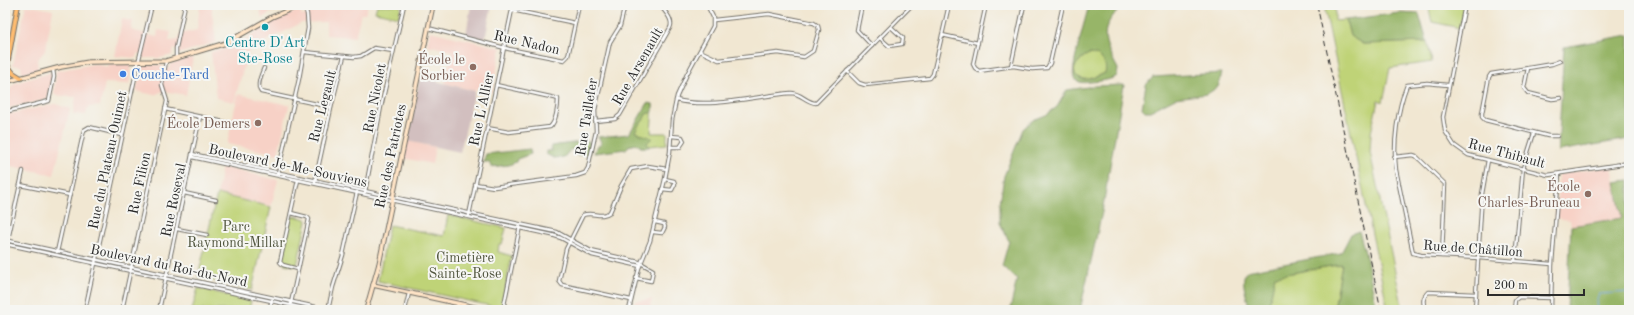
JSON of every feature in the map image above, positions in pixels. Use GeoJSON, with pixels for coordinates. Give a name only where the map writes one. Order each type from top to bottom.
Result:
{"type":"FeatureCollection","features":[{"type":"Feature","properties":{"kind":"main road"},"geometry":{"type":"LineString","coordinates":[[5,76],[18,5]]}},
{"type":"Feature","properties":{"kind":"main road"},"geometry":{"type":"LineString","coordinates":[[7,65],[21,78]]}},
{"type":"Feature","properties":{"kind":"street","name":"Rue du Plateau-Ouimet"},"geometry":{"type":"LineString","coordinates":[[85,310],[138,61],[152,5]]}},
{"type":"Feature","properties":{"kind":"street"},"geometry":{"type":"LineString","coordinates":[[176,58],[176,48],[185,5]]}},
{"type":"Feature","properties":{"kind":"street"},"geometry":{"type":"LineString","coordinates":[[5,82],[53,69],[94,61],[166,61],[226,43],[269,18],[301,5],[306,10],[309,21],[295,100],[278,174]]}},
{"type":"Feature","properties":{"kind":"street","name":"Rue Nicolet"},"geometry":{"type":"LineString","coordinates":[[365,193],[393,51],[404,5]]}},
{"type":"Feature","properties":{"kind":"street","name":"Rue des Patriotes"},"geometry":{"type":"LineString","coordinates":[[366,310],[378,267],[433,5]]}},
{"type":"Feature","properties":{"kind":"street","name":"Rue L'Allier"},"geometry":{"type":"LineString","coordinates":[[469,215],[513,5]]}},
{"type":"Feature","properties":{"kind":"street","name":"Rue Nadon"},"geometry":{"type":"LineString","coordinates":[[428,28],[504,47],[565,60],[568,56],[579,5]]}},
{"type":"Feature","properties":{"kind":"street","name":"Rue Taillefer"},"geometry":{"type":"LineString","coordinates":[[475,184],[494,187],[584,174],[588,167],[596,131],[595,110],[610,42],[620,27],[625,5]]}},
{"type":"Feature","properties":{"kind":"street","name":"Rue Arsenault"},"geometry":{"type":"LineString","coordinates":[[595,121],[614,119],[620,115],[671,27],[671,20],[660,5]]}},
{"type":"Feature","properties":{"kind":"street"},"geometry":{"type":"LineString","coordinates":[[629,310],[636,278],[653,232],[665,179],[676,100],[684,80],[711,32],[714,20],[707,5]]}},
{"type":"Feature","properties":{"kind":"street"},"geometry":{"type":"LineString","coordinates":[[862,5],[857,30],[872,46]]}},
{"type":"Feature","properties":{"kind":"street"},"geometry":{"type":"LineString","coordinates":[[676,100],[688,103],[704,103],[791,93],[798,94],[814,103],[818,101],[912,5]]}},
{"type":"Feature","properties":{"kind":"street"},"geometry":{"type":"LineString","coordinates":[[847,71],[859,83],[866,85],[930,78],[933,74],[948,5]]}},
{"type":"Feature","properties":{"kind":"street"},"geometry":{"type":"LineString","coordinates":[[986,5],[973,64],[976,69],[982,70],[1011,66],[1036,70],[1048,66],[1063,5]]}},
{"type":"Feature","properties":{"kind":"street"},"geometry":{"type":"LineString","coordinates":[[1011,66],[1024,5]]}},
{"type":"Feature","properties":{"kind":"street","name":"Rue Thibault"},"geometry":{"type":"LineString","coordinates":[[1465,5],[1448,85],[1443,117],[1445,131],[1454,145],[1468,155],[1548,175],[1629,163]]}},
{"type":"Feature","properties":{"kind":"street"},"geometry":{"type":"LineString","coordinates":[[512,10],[575,23]]}},
{"type":"Feature","properties":{"kind":"street"},"geometry":{"type":"LineString","coordinates":[[700,51],[719,60],[778,53],[805,57],[813,51],[819,29],[814,23],[770,14],[714,20]]}},
{"type":"Feature","properties":{"kind":"street"},"geometry":{"type":"LineString","coordinates":[[880,38],[889,46],[902,44],[902,38],[891,26]]}},
{"type":"Feature","properties":{"kind":"street"},"geometry":{"type":"LineString","coordinates":[[942,35],[978,43]]}},
{"type":"Feature","properties":{"kind":"street"},"geometry":{"type":"LineString","coordinates":[[304,52],[359,56],[374,48],[393,51]]}},
{"type":"Feature","properties":{"kind":"street","name":"Rue Legault"},"geometry":{"type":"LineString","coordinates":[[315,182],[344,56]]}},
{"type":"Feature","properties":{"kind":"street","name":"Rue Filion"},"geometry":{"type":"LineString","coordinates":[[122,310],[167,98],[162,84],[166,61]]}},
{"type":"Feature","properties":{"kind":"street"},"geometry":{"type":"LineString","coordinates":[[1556,136],[1534,133],[1484,120],[1482,117],[1489,77],[1491,74],[1552,64],[1560,61]]}},
{"type":"Feature","properties":{"kind":"street"},"geometry":{"type":"LineString","coordinates":[[264,68],[258,88],[260,91],[331,108]]}},
{"type":"Feature","properties":{"kind":"street"},"geometry":{"type":"LineString","coordinates":[[1528,68],[1524,88],[1525,91],[1552,99],[1561,98]]}},
{"type":"Feature","properties":{"kind":"street"},"geometry":{"type":"LineString","coordinates":[[5,112],[49,101],[54,77],[53,69]]}},
{"type":"Feature","properties":{"kind":"street","name":"Rue de Châtillon"},"geometry":{"type":"LineString","coordinates":[[1448,85],[1428,83],[1407,85],[1404,92],[1396,133],[1394,157],[1414,252],[1418,255],[1552,264]]}},
{"type":"Feature","properties":{"kind":"street"},"geometry":{"type":"LineString","coordinates":[[487,128],[509,132],[550,127],[553,124],[558,103],[558,100],[555,98],[496,85]]}},
{"type":"Feature","properties":{"kind":"street"},"geometry":{"type":"LineString","coordinates":[[165,109],[233,124]]}},
{"type":"Feature","properties":{"kind":"street","name":"Rue Roseval"},"geometry":{"type":"LineString","coordinates":[[159,310],[200,117]]}},
{"type":"Feature","properties":{"kind":"street"},"geometry":{"type":"LineString","coordinates":[[57,253],[84,129],[89,127],[122,135]]}},
{"type":"Feature","properties":{"kind":"street"},"geometry":{"type":"LineString","coordinates":[[1515,261],[1523,168],[1534,133]]}},
{"type":"Feature","properties":{"kind":"street"},"geometry":{"type":"LineString","coordinates":[[670,147],[680,147],[684,142],[682,138],[671,136]]}},
{"type":"Feature","properties":{"kind":"street","name":"Boulevard Je-Me-Souviens"},"geometry":{"type":"LineString","coordinates":[[192,156],[520,226],[557,232],[570,241],[594,252],[641,264]]}},
{"type":"Feature","properties":{"kind":"street"},"geometry":{"type":"LineString","coordinates":[[1394,157],[1416,156],[1445,184],[1442,256]]}},
{"type":"Feature","properties":{"kind":"street"},"geometry":{"type":"LineString","coordinates":[[1475,310],[1482,194],[1488,160]]}},
{"type":"Feature","properties":{"kind":"street"},"geometry":{"type":"LineString","coordinates":[[631,300],[562,285],[560,279],[566,250],[580,218],[584,214],[602,215],[610,212],[623,182],[632,169],[649,166],[667,169]]}},
{"type":"Feature","properties":{"kind":"street"},"geometry":{"type":"LineString","coordinates":[[6,244],[23,171]]}},
{"type":"Feature","properties":{"kind":"street"},"geometry":{"type":"LineString","coordinates":[[1551,310],[1552,264],[1558,174]]}},
{"type":"Feature","properties":{"kind":"street"},"geometry":{"type":"LineString","coordinates":[[298,179],[280,263],[298,269]]}},
{"type":"Feature","properties":{"kind":"street"},"geometry":{"type":"LineString","coordinates":[[662,189],[673,190],[675,184],[674,181],[665,179]]}},
{"type":"Feature","properties":{"kind":"street"},"geometry":{"type":"LineString","coordinates":[[20,185],[70,195]]}},
{"type":"Feature","properties":{"kind":"street"},"geometry":{"type":"LineString","coordinates":[[329,310],[332,290],[343,255],[357,192]]}},
{"type":"Feature","properties":{"kind":"street"},"geometry":{"type":"LineString","coordinates":[[184,193],[216,200]]}},
{"type":"Feature","properties":{"kind":"street"},"geometry":{"type":"LineString","coordinates":[[291,213],[307,217],[309,219],[291,303]]}},
{"type":"Feature","properties":{"kind":"street"},"geometry":{"type":"LineString","coordinates":[[653,232],[662,233],[665,227],[663,224],[655,222]]}},
{"type":"Feature","properties":{"kind":"street"},"geometry":{"type":"LineString","coordinates":[[503,310],[520,226]]}},
{"type":"Feature","properties":{"kind":"street"},"geometry":{"type":"LineString","coordinates":[[176,229],[207,235]]}},
{"type":"Feature","properties":{"kind":"street","name":"Boulevard du Roi-du-Nord"},"geometry":{"type":"LineString","coordinates":[[6,240],[57,253]]}},
{"type":"Feature","properties":{"kind":"street","name":"Boulevard du Roi-du-Nord"},"geometry":{"type":"LineString","coordinates":[[6,244],[57,253],[329,310]]}},
{"type":"Feature","properties":{"kind":"street"},"geometry":{"type":"LineString","coordinates":[[636,278],[650,281],[652,278],[654,271],[653,269],[641,264]]}},
{"type":"Feature","properties":{"kind":"street"},"geometry":{"type":"LineString","coordinates":[[373,285],[488,310]]}},
{"type":"Feature","properties":{"kind":"street"},"geometry":{"type":"LineString","coordinates":[[1425,310],[1423,302],[1424,296],[1428,292],[1476,294]]}},
{"type":"Feature","properties":{"kind":"street"},"geometry":{"type":"LineString","coordinates":[[405,310],[409,293]]}},
{"type":"Feature","properties":{"kind":"street"},"geometry":{"type":"LineString","coordinates":[[1514,310],[1515,300],[1519,297],[1552,298]]}},
{"type":"Feature","properties":{"kind":"street"},"geometry":{"type":"LineString","coordinates":[[269,310],[272,299]]}},
{"type":"Feature","properties":{"kind":"street","name":"Boulevard du Roi-du-Nord"},"geometry":{"type":"LineString","coordinates":[[291,303],[313,310]]}},
{"type":"Feature","properties":{"kind":"street"},"geometry":{"type":"LineString","coordinates":[[457,310],[458,304]]}},
{"type":"Feature","properties":{"kind":"shaded area"},"geometry":{"type":"Polygon","coordinates":[[[26,5],[53,10],[45,51],[37,60],[38,69],[22,74],[21,66],[13,65],[26,5]]]}},
{"type":"Feature","properties":{"kind":"shaded area"},"geometry":{"type":"Polygon","coordinates":[[[200,5],[212,5],[216,42],[178,54],[177,49],[174,49],[172,55],[160,58],[143,58],[143,55],[137,53],[136,58],[115,56],[122,19],[133,21],[131,30],[157,37],[158,30],[171,32],[169,41],[179,40],[180,34],[197,30],[200,5]]]}},
{"type":"Feature","properties":{"kind":"shaded area"},"geometry":{"type":"Polygon","coordinates":[[[259,5],[293,5],[270,13],[262,18],[259,5]]]}},
{"type":"Feature","properties":{"kind":"shaded area"},"geometry":{"type":"Polygon","coordinates":[[[368,5],[365,14],[361,14],[355,37],[326,35],[326,22],[301,23],[249,49],[234,102],[216,98],[211,52],[233,47],[247,39],[249,47],[248,38],[260,28],[269,22],[300,10],[302,16],[310,13],[307,6],[368,5]]]}},
{"type":"Feature","properties":{"kind":"shaded area"},"geometry":{"type":"Polygon","coordinates":[[[471,5],[492,5],[485,39],[466,35],[471,5]]]}},
{"type":"Feature","properties":{"kind":"shaded area","name":"École le Sorbier"},"geometry":{"type":"Polygon","coordinates":[[[430,31],[501,48],[492,92],[476,88],[475,91],[445,83],[452,51],[427,45],[430,31]]]}},
{"type":"Feature","properties":{"kind":"shaded area"},"geometry":{"type":"Polygon","coordinates":[[[193,57],[186,95],[163,91],[154,95],[136,91],[142,65],[161,65],[162,67],[169,68],[170,64],[193,57]]]}},
{"type":"Feature","properties":{"kind":"shaded area"},"geometry":{"type":"Polygon","coordinates":[[[94,64],[108,67],[109,64],[132,64],[129,84],[105,83],[100,106],[88,107],[86,115],[73,114],[76,97],[54,95],[56,71],[94,64]]]}},
{"type":"Feature","properties":{"kind":"shaded area"},"geometry":{"type":"Polygon","coordinates":[[[53,72],[48,99],[5,109],[9,89],[15,83],[53,72]]]}},
{"type":"Feature","properties":{"kind":"shaded area"},"geometry":{"type":"Polygon","coordinates":[[[420,77],[475,91],[460,152],[407,141],[420,77]]]}},
{"type":"Feature","properties":{"kind":"shaded area","name":"École Demers"},"geometry":{"type":"Polygon","coordinates":[[[238,94],[289,105],[278,154],[227,144],[238,94]]]}},
{"type":"Feature","properties":{"kind":"shaded area"},"geometry":{"type":"Polygon","coordinates":[[[55,104],[70,109],[54,175],[6,165],[5,167],[5,115],[55,104]]]}},
{"type":"Feature","properties":{"kind":"shaded area"},"geometry":{"type":"Polygon","coordinates":[[[407,141],[435,147],[432,164],[403,158],[407,141]]]}},
{"type":"Feature","properties":{"kind":"shaded area","name":"École Charles-Bruneau"},"geometry":{"type":"Polygon","coordinates":[[[1612,166],[1622,218],[1571,226],[1570,220],[1555,218],[1559,174],[1612,166]]]}},
{"type":"Feature","properties":{"kind":"shaded area"},"geometry":{"type":"Polygon","coordinates":[[[222,167],[278,180],[271,206],[217,194],[222,167]]]}},
{"type":"Feature","properties":{"kind":"shaded area"},"geometry":{"type":"Polygon","coordinates":[[[652,299],[650,310],[633,310],[635,301],[652,299]]]}},
{"type":"Feature","properties":{"kind":"green space"},"geometry":{"type":"Polygon","coordinates":[[[377,5],[401,5],[399,17],[375,12],[377,5]]]}},
{"type":"Feature","properties":{"kind":"green space"},"geometry":{"type":"Polygon","coordinates":[[[1089,5],[1124,5],[1115,13],[1106,28],[1105,35],[1106,43],[1118,69],[1117,76],[1101,81],[1083,82],[1075,79],[1073,72],[1076,54],[1089,5]],[[1089,54],[1082,58],[1076,65],[1074,72],[1080,78],[1092,78],[1105,73],[1106,69],[1104,62],[1100,57],[1089,54]]]}},
{"type":"Feature","properties":{"kind":"green space"},"geometry":{"type":"Polygon","coordinates":[[[1324,5],[1335,5],[1335,21],[1346,20],[1350,36],[1363,44],[1427,42],[1432,62],[1390,68],[1383,102],[1378,100],[1371,133],[1370,152],[1403,310],[1388,310],[1324,5]]]}},
{"type":"Feature","properties":{"kind":"green space"},"geometry":{"type":"Polygon","coordinates":[[[1428,5],[1465,5],[1460,28],[1432,22],[1428,5]]]}},
{"type":"Feature","properties":{"kind":"green space"},"geometry":{"type":"Polygon","coordinates":[[[1399,13],[1419,14],[1427,42],[1363,44],[1350,36],[1346,20],[1399,13]]]}},
{"type":"Feature","properties":{"kind":"green space"},"geometry":{"type":"Polygon","coordinates":[[[1629,35],[1629,139],[1558,151],[1564,47],[1629,35]]]}},
{"type":"Feature","properties":{"kind":"green space"},"geometry":{"type":"Polygon","coordinates":[[[1089,54],[1100,57],[1104,62],[1106,69],[1105,73],[1092,78],[1083,79],[1074,72],[1079,61],[1089,54]]]}},
{"type":"Feature","properties":{"kind":"green space"},"geometry":{"type":"Polygon","coordinates":[[[1222,73],[1218,87],[1207,94],[1175,98],[1150,111],[1145,111],[1142,108],[1146,85],[1153,77],[1222,73]]]}},
{"type":"Feature","properties":{"kind":"green space"},"geometry":{"type":"Polygon","coordinates":[[[1124,85],[1102,212],[1080,310],[1072,310],[1073,307],[1070,307],[1066,310],[1010,310],[1017,279],[1002,266],[1009,241],[1000,223],[1000,203],[1004,176],[1023,129],[1033,120],[1046,115],[1057,107],[1067,90],[1095,86],[1124,85]]]}},
{"type":"Feature","properties":{"kind":"green space"},"geometry":{"type":"Polygon","coordinates":[[[648,103],[653,104],[651,133],[667,133],[667,144],[641,147],[631,138],[648,103]]]}},
{"type":"Feature","properties":{"kind":"green space"},"geometry":{"type":"Polygon","coordinates":[[[648,103],[653,104],[653,112],[646,114],[635,132],[652,138],[647,143],[649,147],[641,147],[637,144],[628,146],[627,149],[594,153],[596,148],[602,143],[598,137],[629,134],[648,103]]]}},
{"type":"Feature","properties":{"kind":"green space"},"geometry":{"type":"Polygon","coordinates":[[[587,141],[591,143],[589,154],[577,155],[576,152],[571,149],[564,157],[554,158],[546,154],[546,151],[551,151],[551,146],[587,141]]]}},
{"type":"Feature","properties":{"kind":"green space"},"geometry":{"type":"Polygon","coordinates":[[[530,149],[531,154],[517,159],[516,162],[509,165],[491,167],[489,162],[483,162],[486,154],[530,149]]]}},
{"type":"Feature","properties":{"kind":"green space"},"geometry":{"type":"Polygon","coordinates":[[[1629,180],[1629,310],[1567,310],[1571,226],[1622,218],[1615,182],[1629,180]]]}},
{"type":"Feature","properties":{"kind":"green space","name":"Parc Raymond-Millar"},"geometry":{"type":"Polygon","coordinates":[[[217,194],[271,207],[252,290],[198,277],[217,194]]]}},
{"type":"Feature","properties":{"kind":"green space","name":"Cimetière Sainte-Rose"},"geometry":{"type":"Polygon","coordinates":[[[448,215],[506,228],[502,244],[499,244],[498,252],[512,256],[502,305],[500,308],[378,281],[389,225],[444,236],[448,215]]]}},
{"type":"Feature","properties":{"kind":"green space"},"geometry":{"type":"Polygon","coordinates":[[[294,216],[306,219],[307,221],[297,265],[294,266],[284,264],[282,261],[292,217],[294,216]]]}},
{"type":"Feature","properties":{"kind":"green space"},"geometry":{"type":"Polygon","coordinates":[[[1359,231],[1366,256],[1377,310],[1334,310],[1342,264],[1275,276],[1268,310],[1250,310],[1244,284],[1247,271],[1341,253],[1351,234],[1359,231]]]}},
{"type":"Feature","properties":{"kind":"green space"},"geometry":{"type":"Polygon","coordinates":[[[1342,264],[1334,310],[1268,310],[1274,276],[1342,264]]]}},
{"type":"Feature","properties":{"kind":"green space","name":"Parc Raymond-Millar"},"geometry":{"type":"Polygon","coordinates":[[[198,288],[251,301],[249,310],[192,310],[198,288]]]}},
{"type":"Feature","properties":{"kind":"waterway"},"geometry":{"type":"LineString","coordinates":[[1598,310],[1597,300],[1599,294],[1629,292]]}},
{"type":"Feature","properties":{"kind":"railway"},"geometry":{"type":"LineString","coordinates":[[1317,5],[1381,310]]}},
{"type":"Feature","properties":{"kind":"place","name":"Centre D'Art Ste-Rose"},"geometry":{"type":"Point","coordinates":[265,27]}},
{"type":"Feature","properties":{"kind":"place","name":"École le Sorbier"},"geometry":{"type":"Point","coordinates":[473,67]}},
{"type":"Feature","properties":{"kind":"place","name":"Couche-Tard"},"geometry":{"type":"Point","coordinates":[123,74]}},
{"type":"Feature","properties":{"kind":"place","name":"École Demers"},"geometry":{"type":"Point","coordinates":[258,123]}},
{"type":"Feature","properties":{"kind":"place","name":"École Charles-Bruneau"},"geometry":{"type":"Point","coordinates":[1588,194]}}]}
